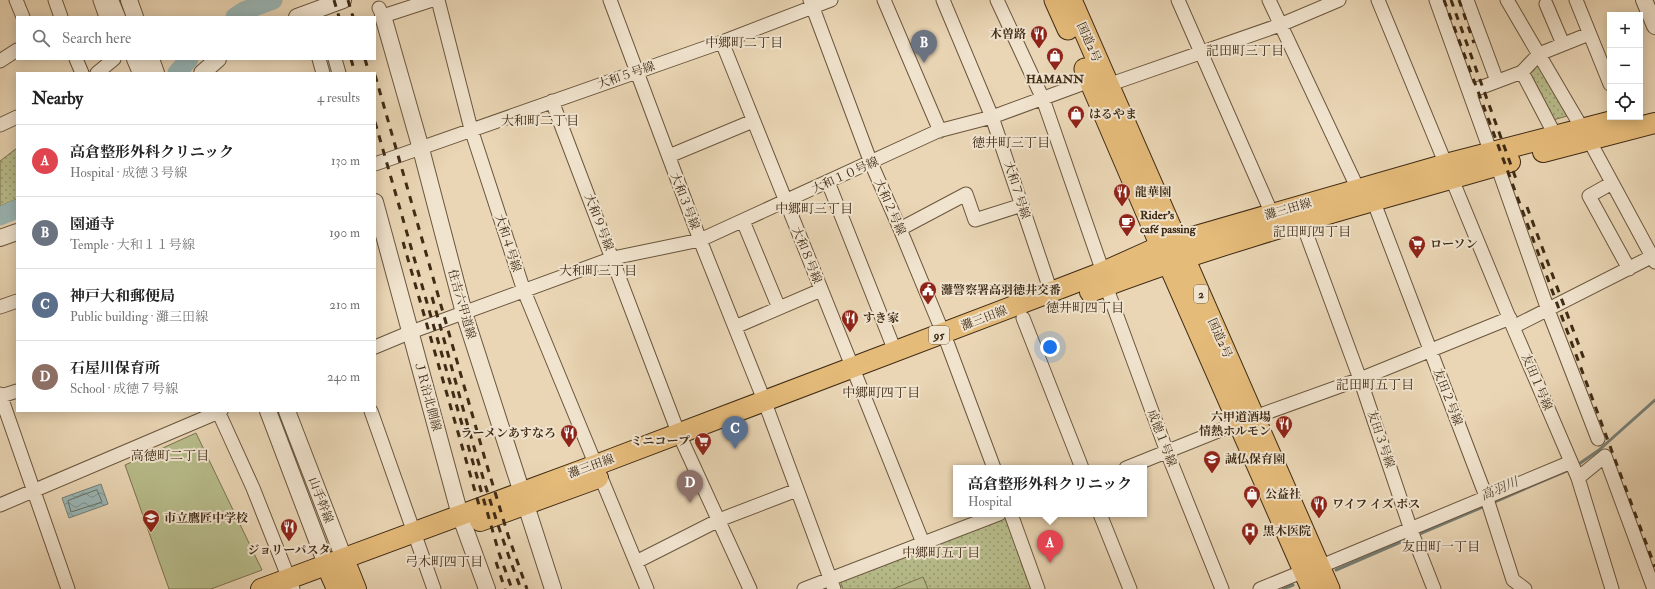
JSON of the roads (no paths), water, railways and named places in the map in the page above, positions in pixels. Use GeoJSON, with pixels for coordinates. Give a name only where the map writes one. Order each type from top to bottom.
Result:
{"type":"FeatureCollection","features":[{"type":"Feature","properties":{"kind":"highway","name":"国道2号"},"geometry":{"type":"LineString","coordinates":[[1055,0],[1099,83],[1246,420],[1312,576],[1329,589]]}},
{"type":"Feature","properties":{"kind":"highway","name":"国道2号"},"geometry":{"type":"LineString","coordinates":[[1071,0],[1099,83]]}},
{"type":"Feature","properties":{"kind":"main road","name":"灘三田線"},"geometry":{"type":"LineString","coordinates":[[1643,113],[1655,110]]}},
{"type":"Feature","properties":{"kind":"main road","name":"灘三田線"},"geometry":{"type":"LineString","coordinates":[[1494,159],[1555,135],[1585,134],[1619,120]]}},
{"type":"Feature","properties":{"kind":"main road","name":"灘三田線"},"geometry":{"type":"LineString","coordinates":[[855,374],[895,351],[1023,318],[1104,279],[1272,214],[1365,195],[1585,134],[1655,123]]}},
{"type":"Feature","properties":{"kind":"main road","name":"灘三田線"},"geometry":{"type":"LineString","coordinates":[[1173,252],[1302,222],[1365,195]]}},
{"type":"Feature","properties":{"kind":"main road","name":"灘三田線"},"geometry":{"type":"LineString","coordinates":[[261,589],[294,586],[337,571],[416,538],[599,471],[681,438],[945,339],[1051,292],[1104,279]]}},
{"type":"Feature","properties":{"kind":"main road","name":"山手幹線"},"geometry":{"type":"LineString","coordinates":[[337,571],[356,589]]}},
{"type":"Feature","properties":{"kind":"street"},"geometry":{"type":"LineString","coordinates":[[16,0],[22,16]]}},
{"type":"Feature","properties":{"kind":"street"},"geometry":{"type":"LineString","coordinates":[[55,0],[61,16]]}},
{"type":"Feature","properties":{"kind":"street"},"geometry":{"type":"LineString","coordinates":[[100,0],[106,16]]}},
{"type":"Feature","properties":{"kind":"street"},"geometry":{"type":"LineString","coordinates":[[110,0],[118,16]]}},
{"type":"Feature","properties":{"kind":"street"},"geometry":{"type":"LineString","coordinates":[[129,0],[135,16]]}},
{"type":"Feature","properties":{"kind":"street"},"geometry":{"type":"LineString","coordinates":[[300,16],[343,0]]}},
{"type":"Feature","properties":{"kind":"street"},"geometry":{"type":"LineString","coordinates":[[381,12],[432,0]]}},
{"type":"Feature","properties":{"kind":"street","name":"大和４号線"},"geometry":{"type":"LineString","coordinates":[[438,0],[471,129],[524,291],[599,471],[646,589]]}},
{"type":"Feature","properties":{"kind":"street","name":"大和３号線"},"geometry":{"type":"LineString","coordinates":[[610,0],[700,240],[766,406],[832,585]]}},
{"type":"Feature","properties":{"kind":"street","name":"大和５号線"},"geometry":{"type":"LineString","coordinates":[[376,164],[722,42],[812,4],[830,0]]}},
{"type":"Feature","properties":{"kind":"street"},"geometry":{"type":"LineString","coordinates":[[884,0],[940,131]]}},
{"type":"Feature","properties":{"kind":"street","name":"大和７号線"},"geometry":{"type":"LineString","coordinates":[[942,0],[992,117],[1051,292]]}},
{"type":"Feature","properties":{"kind":"street","name":"成徳１号線"},"geometry":{"type":"LineString","coordinates":[[998,0],[1043,98],[1104,279],[1167,452],[1222,589]]}},
{"type":"Feature","properties":{"kind":"street"},"geometry":{"type":"LineString","coordinates":[[1178,0],[1272,214]]}},
{"type":"Feature","properties":{"kind":"street","name":"友田２号線"},"geometry":{"type":"LineString","coordinates":[[1269,0],[1365,195],[1430,350],[1488,503],[1513,580],[1525,589]]}},
{"type":"Feature","properties":{"kind":"street","name":"大和１０号線"},"geometry":{"type":"LineString","coordinates":[[376,347],[411,332],[613,258],[700,240],[940,131],[992,117],[1043,98],[1099,83],[1201,52],[1280,25],[1339,0]]}},
{"type":"Feature","properties":{"kind":"street","name":"友田１号線"},"geometry":{"type":"LineString","coordinates":[[1378,0],[1574,470],[1612,589]]}},
{"type":"Feature","properties":{"kind":"street"},"geometry":{"type":"LineString","coordinates":[[1436,0],[1548,310],[1598,439]]}},
{"type":"Feature","properties":{"kind":"street"},"geometry":{"type":"LineString","coordinates":[[1467,0],[1497,81]]}},
{"type":"Feature","properties":{"kind":"street"},"geometry":{"type":"LineString","coordinates":[[1134,465],[1246,420],[1360,379],[1430,350],[1548,310],[1654,258],[1585,134],[1507,0]]}},
{"type":"Feature","properties":{"kind":"street"},"geometry":{"type":"LineString","coordinates":[[1576,0],[1607,77]]}},
{"type":"Feature","properties":{"kind":"street"},"geometry":{"type":"LineString","coordinates":[[1644,0],[1655,26]]}},
{"type":"Feature","properties":{"kind":"street","name":"大和２号線"},"geometry":{"type":"LineString","coordinates":[[812,4],[871,163],[945,339],[993,465]]}},
{"type":"Feature","properties":{"kind":"street"},"geometry":{"type":"LineString","coordinates":[[1546,4],[1563,44]]}},
{"type":"Feature","properties":{"kind":"street","name":"住吉六甲道線"},"geometry":{"type":"LineString","coordinates":[[381,12],[421,149],[464,313],[522,499],[553,589]]}},
{"type":"Feature","properties":{"kind":"street"},"geometry":{"type":"LineString","coordinates":[[1469,92],[1522,72],[1539,54],[1589,34]]}},
{"type":"Feature","properties":{"kind":"street","name":"大和８号線"},"geometry":{"type":"LineString","coordinates":[[722,42],[923,543]]}},
{"type":"Feature","properties":{"kind":"street"},"geometry":{"type":"LineString","coordinates":[[0,61],[16,51]]}},
{"type":"Feature","properties":{"kind":"street"},"geometry":{"type":"LineString","coordinates":[[76,60],[81,72]]}},
{"type":"Feature","properties":{"kind":"street"},"geometry":{"type":"LineString","coordinates":[[98,72],[113,60]]}},
{"type":"Feature","properties":{"kind":"street"},"geometry":{"type":"LineString","coordinates":[[135,60],[141,72]]}},
{"type":"Feature","properties":{"kind":"street"},"geometry":{"type":"LineString","coordinates":[[151,60],[156,72]]}},
{"type":"Feature","properties":{"kind":"street"},"geometry":{"type":"LineString","coordinates":[[203,72],[217,60]]}},
{"type":"Feature","properties":{"kind":"street"},"geometry":{"type":"LineString","coordinates":[[319,60],[323,72]]}},
{"type":"Feature","properties":{"kind":"street"},"geometry":{"type":"LineString","coordinates":[[335,60],[339,72]]}},
{"type":"Feature","properties":{"kind":"street"},"geometry":{"type":"LineString","coordinates":[[1522,72],[1555,135]]}},
{"type":"Feature","properties":{"kind":"street","name":"大和９号線"},"geometry":{"type":"LineString","coordinates":[[552,101],[681,438],[750,589]]}},
{"type":"Feature","properties":{"kind":"street"},"geometry":{"type":"LineString","coordinates":[[0,126],[16,118]]}},
{"type":"Feature","properties":{"kind":"street"},"geometry":{"type":"LineString","coordinates":[[668,156],[753,121]]}},
{"type":"Feature","properties":{"kind":"street"},"geometry":{"type":"LineString","coordinates":[[828,182],[895,351]]}},
{"type":"Feature","properties":{"kind":"street"},"geometry":{"type":"LineString","coordinates":[[1612,184],[1589,196],[1629,269]]}},
{"type":"Feature","properties":{"kind":"street"},"geometry":{"type":"LineString","coordinates":[[900,229],[966,194],[975,220],[1022,206]]}},
{"type":"Feature","properties":{"kind":"street","name":"ＪＲ沿北側線"},"geometry":{"type":"LineString","coordinates":[[376,206],[462,521],[487,589]]}},
{"type":"Feature","properties":{"kind":"street"},"geometry":{"type":"LineString","coordinates":[[743,221],[779,308]]}},
{"type":"Feature","properties":{"kind":"street","name":"友田３号線"},"geometry":{"type":"LineString","coordinates":[[1302,222],[1360,379],[1413,534],[1434,589]]}},
{"type":"Feature","properties":{"kind":"street"},"geometry":{"type":"LineString","coordinates":[[0,238],[16,232]]}},
{"type":"Feature","properties":{"kind":"street"},"geometry":{"type":"LineString","coordinates":[[735,327],[821,290]]}},
{"type":"Feature","properties":{"kind":"street"},"geometry":{"type":"LineString","coordinates":[[0,307],[16,301]]}},
{"type":"Feature","properties":{"kind":"street"},"geometry":{"type":"LineString","coordinates":[[1023,318],[1081,465]]}},
{"type":"Feature","properties":{"kind":"street"},"geometry":{"type":"LineString","coordinates":[[16,391],[0,395],[68,589]]}},
{"type":"Feature","properties":{"kind":"street"},"geometry":{"type":"LineString","coordinates":[[0,505],[217,412]]}},
{"type":"Feature","properties":{"kind":"street"},"geometry":{"type":"LineString","coordinates":[[219,412],[254,488],[294,586]]}},
{"type":"Feature","properties":{"kind":"street","name":"山手幹線"},"geometry":{"type":"LineString","coordinates":[[268,412],[337,571]]}},
{"type":"Feature","properties":{"kind":"street","name":"山手幹線"},"geometry":{"type":"LineString","coordinates":[[286,412],[337,571]]}},
{"type":"Feature","properties":{"kind":"street"},"geometry":{"type":"LineString","coordinates":[[371,412],[434,589]]}},
{"type":"Feature","properties":{"kind":"street"},"geometry":{"type":"LineString","coordinates":[[1260,589],[1312,576],[1488,503],[1574,470],[1605,456],[1654,589]]}},
{"type":"Feature","properties":{"kind":"street"},"geometry":{"type":"LineString","coordinates":[[636,562],[719,520],[797,490]]}},
{"type":"Feature","properties":{"kind":"street"},"geometry":{"type":"LineString","coordinates":[[804,589],[832,585],[923,543],[991,517]]}},
{"type":"Feature","properties":{"kind":"street"},"geometry":{"type":"LineString","coordinates":[[1012,517],[1038,589]]}},
{"type":"Feature","properties":{"kind":"street"},"geometry":{"type":"LineString","coordinates":[[1101,517],[1130,589]]}},
{"type":"Feature","properties":{"kind":"water"},"geometry":{"type":"Polygon","coordinates":[[[101,484],[108,504],[69,518],[62,498],[101,484]]]}},
{"type":"Feature","properties":{"kind":"waterway"},"geometry":{"type":"LineString","coordinates":[[236,16],[244,11],[273,0]]}},
{"type":"Feature","properties":{"kind":"waterway"},"geometry":{"type":"LineString","coordinates":[[178,72],[188,60]]}},
{"type":"Feature","properties":{"kind":"waterway"},"geometry":{"type":"LineString","coordinates":[[0,216],[16,209]]}},
{"type":"Feature","properties":{"kind":"waterway","name":"高羽川"},"geometry":{"type":"LineString","coordinates":[[1576,466],[1599,450],[1655,400]]}},
{"type":"Feature","properties":{"kind":"waterway","name":"高羽川"},"geometry":{"type":"LineString","coordinates":[[1492,503],[1571,469]]}},
{"type":"Feature","properties":{"kind":"waterway","name":"高羽川"},"geometry":{"type":"LineString","coordinates":[[1417,535],[1485,506]]}},
{"type":"Feature","properties":{"kind":"waterway","name":"高羽川"},"geometry":{"type":"LineString","coordinates":[[1336,570],[1410,538]]}},
{"type":"Feature","properties":{"kind":"waterway","name":"高羽川"},"geometry":{"type":"LineString","coordinates":[[1283,589],[1293,585]]}},
{"type":"Feature","properties":{"kind":"railway"},"geometry":{"type":"LineString","coordinates":[[334,0],[339,16]]}},
{"type":"Feature","properties":{"kind":"railway"},"geometry":{"type":"LineString","coordinates":[[348,0],[353,16]]}},
{"type":"Feature","properties":{"kind":"railway"},"geometry":{"type":"LineString","coordinates":[[1444,0],[1655,567]]}},
{"type":"Feature","properties":{"kind":"railway"},"geometry":{"type":"LineString","coordinates":[[1451,0],[1516,179]]}},
{"type":"Feature","properties":{"kind":"railway"},"geometry":{"type":"LineString","coordinates":[[1459,0],[1474,43]]}},
{"type":"Feature","properties":{"kind":"railway"},"geometry":{"type":"LineString","coordinates":[[351,60],[355,72]]}},
{"type":"Feature","properties":{"kind":"railway"},"geometry":{"type":"LineString","coordinates":[[365,60],[369,72]]}},
{"type":"Feature","properties":{"kind":"railway"},"geometry":{"type":"LineString","coordinates":[[376,78],[485,459],[508,535],[527,589]]}},
{"type":"Feature","properties":{"kind":"railway"},"geometry":{"type":"LineString","coordinates":[[376,125],[499,553],[512,589]]}},
{"type":"Feature","properties":{"kind":"railway"},"geometry":{"type":"LineString","coordinates":[[1527,207],[1584,359]]}},
{"type":"Feature","properties":{"kind":"railway"},"geometry":{"type":"LineString","coordinates":[[403,242],[479,505]]}},
{"type":"Feature","properties":{"kind":"railway"},"geometry":{"type":"LineString","coordinates":[[432,297],[484,481],[495,517],[521,589]]}},
{"type":"Feature","properties":{"kind":"railway"},"geometry":{"type":"LineString","coordinates":[[496,562],[505,589]]}},
{"type":"Feature","properties":{"kind":"place","name":"木曽路"},"geometry":{"type":"Point","coordinates":[1039,49]}},
{"type":"Feature","properties":{"kind":"place","name":"園通寺"},"geometry":{"type":"Point","coordinates":[924,63]}},
{"type":"Feature","properties":{"kind":"place","name":"HAMANN"},"geometry":{"type":"Point","coordinates":[1055,71]}},
{"type":"Feature","properties":{"kind":"place","name":"はるやま"},"geometry":{"type":"Point","coordinates":[1076,129]}},
{"type":"Feature","properties":{"kind":"place","name":"龍華園"},"geometry":{"type":"Point","coordinates":[1122,207]}},
{"type":"Feature","properties":{"kind":"place","name":"Rider's café passing"},"geometry":{"type":"Point","coordinates":[1127,237]}},
{"type":"Feature","properties":{"kind":"place","name":"ローソン"},"geometry":{"type":"Point","coordinates":[1417,259]}},
{"type":"Feature","properties":{"kind":"place","name":"灘警察署高羽徳井交番"},"geometry":{"type":"Point","coordinates":[928,305]}},
{"type":"Feature","properties":{"kind":"place","name":"すき家"},"geometry":{"type":"Point","coordinates":[850,333]}},
{"type":"Feature","properties":{"kind":"place","name":"六甲道酒場 情熱ホルモン"},"geometry":{"type":"Point","coordinates":[1284,439]}},
{"type":"Feature","properties":{"kind":"place","name":"ラーメンあすなろ"},"geometry":{"type":"Point","coordinates":[569,448]}},
{"type":"Feature","properties":{"kind":"place","name":"神戸大和郵便局"},"geometry":{"type":"Point","coordinates":[735,449]}},
{"type":"Feature","properties":{"kind":"place","name":"ミニコープ"},"geometry":{"type":"Point","coordinates":[703,456]}},
{"type":"Feature","properties":{"kind":"place","name":"誠仏保育園"},"geometry":{"type":"Point","coordinates":[1212,474]}},
{"type":"Feature","properties":{"kind":"place","name":"石屋川保育所"},"geometry":{"type":"Point","coordinates":[690,503]}},
{"type":"Feature","properties":{"kind":"place","name":"公益社"},"geometry":{"type":"Point","coordinates":[1252,509]}},
{"type":"Feature","properties":{"kind":"place","name":"ワイフ イズ ボス"},"geometry":{"type":"Point","coordinates":[1319,519]}},
{"type":"Feature","properties":{"kind":"place","name":"市立鷹匠中学校"},"geometry":{"type":"Point","coordinates":[151,533]}},
{"type":"Feature","properties":{"kind":"place","name":"ジョリーパスタ"},"geometry":{"type":"Point","coordinates":[289,542]}},
{"type":"Feature","properties":{"kind":"place","name":"黒木医院"},"geometry":{"type":"Point","coordinates":[1250,546]}},
{"type":"Feature","properties":{"kind":"place","name":"高倉整形外科クリニック"},"geometry":{"type":"Point","coordinates":[1050,563]}},
{"type":"Feature","properties":{"kind":"district","name":"中郷町二丁目"},"geometry":{"type":"Point","coordinates":[744,42]}},
{"type":"Feature","properties":{"kind":"district","name":"記田町三丁目"},"geometry":{"type":"Point","coordinates":[1245,50]}},
{"type":"Feature","properties":{"kind":"district","name":"大和町二丁目"},"geometry":{"type":"Point","coordinates":[540,120]}},
{"type":"Feature","properties":{"kind":"district","name":"徳井町三丁目"},"geometry":{"type":"Point","coordinates":[1011,142]}},
{"type":"Feature","properties":{"kind":"district","name":"中郷町三丁目"},"geometry":{"type":"Point","coordinates":[814,208]}},
{"type":"Feature","properties":{"kind":"district","name":"記田町四丁目"},"geometry":{"type":"Point","coordinates":[1312,231]}},
{"type":"Feature","properties":{"kind":"district","name":"大和町三丁目"},"geometry":{"type":"Point","coordinates":[598,270]}},
{"type":"Feature","properties":{"kind":"district","name":"徳井町四丁目"},"geometry":{"type":"Point","coordinates":[1085,307]}},
{"type":"Feature","properties":{"kind":"district","name":"記田町五丁目"},"geometry":{"type":"Point","coordinates":[1375,384]}},
{"type":"Feature","properties":{"kind":"district","name":"中郷町四丁目"},"geometry":{"type":"Point","coordinates":[881,392]}},
{"type":"Feature","properties":{"kind":"district","name":"高徳町二丁目"},"geometry":{"type":"Point","coordinates":[170,455]}},
{"type":"Feature","properties":{"kind":"district","name":"友田町一丁目"},"geometry":{"type":"Point","coordinates":[1441,546]}},
{"type":"Feature","properties":{"kind":"district","name":"中郷町五丁目"},"geometry":{"type":"Point","coordinates":[941,552]}},
{"type":"Feature","properties":{"kind":"district","name":"弓木町四丁目"},"geometry":{"type":"Point","coordinates":[444,561]}}]}
